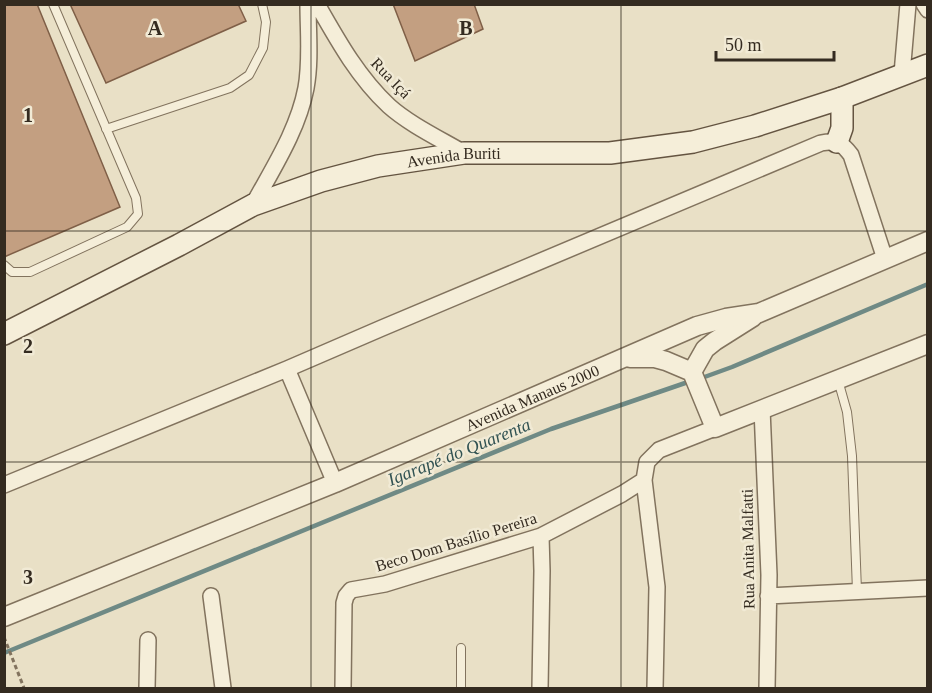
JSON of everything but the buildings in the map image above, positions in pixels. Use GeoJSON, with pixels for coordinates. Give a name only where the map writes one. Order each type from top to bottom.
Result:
{"type":"FeatureCollection","features":[{"type":"Feature","properties":{"kind":"main road","name":"Avenida Buriti"},"geometry":{"type":"LineString","coordinates":[[4,334],[253,206],[321,181],[367,169],[464,153],[609,153],[693,142],[755,126],[842,98],[927,64]]}},
{"type":"Feature","properties":{"kind":"main road"},"geometry":{"type":"LineString","coordinates":[[837,142],[842,128],[842,98]]}},
{"type":"Feature","properties":{"kind":"street"},"geometry":{"type":"LineString","coordinates":[[253,206],[285,147],[306,88],[308,4]]}},
{"type":"Feature","properties":{"kind":"street","name":"Rua Içá"},"geometry":{"type":"LineString","coordinates":[[317,4],[362,78],[390,107],[464,153]]}},
{"type":"Feature","properties":{"kind":"street"},"geometry":{"type":"LineString","coordinates":[[902,74],[908,4]]}},
{"type":"Feature","properties":{"kind":"street"},"geometry":{"type":"LineString","coordinates":[[924,4],[927,10]]}},
{"type":"Feature","properties":{"kind":"street"},"geometry":{"type":"LineString","coordinates":[[4,485],[287,369],[821,143],[837,142],[851,155],[885,259]]}},
{"type":"Feature","properties":{"kind":"street","name":"Avenida Manaus 2000"},"geometry":{"type":"LineString","coordinates":[[4,617],[335,483],[697,326],[759,312],[927,241]]}},
{"type":"Feature","properties":{"kind":"street"},"geometry":{"type":"LineString","coordinates":[[693,375],[705,350],[710,345],[759,312]]}},
{"type":"Feature","properties":{"kind":"street"},"geometry":{"type":"LineString","coordinates":[[655,688],[657,587],[644,480],[647,462],[659,450],[711,420],[762,409],[927,344]]}},
{"type":"Feature","properties":{"kind":"street"},"geometry":{"type":"LineString","coordinates":[[623,358],[655,358],[693,375],[711,420]]}},
{"type":"Feature","properties":{"kind":"street"},"geometry":{"type":"LineString","coordinates":[[287,369],[335,483]]}},
{"type":"Feature","properties":{"kind":"street","name":"Rua Anita Malfatti"},"geometry":{"type":"LineString","coordinates":[[762,409],[769,575],[767,688]]}},
{"type":"Feature","properties":{"kind":"street","name":"Beco Dom Basílio Pereira"},"geometry":{"type":"LineString","coordinates":[[344,688],[344,603],[351,590],[385,584],[541,536],[644,480]]}},
{"type":"Feature","properties":{"kind":"street"},"geometry":{"type":"LineString","coordinates":[[540,688],[541,536]]}},
{"type":"Feature","properties":{"kind":"street"},"geometry":{"type":"LineString","coordinates":[[768,596],[927,588]]}},
{"type":"Feature","properties":{"kind":"street"},"geometry":{"type":"LineString","coordinates":[[212,596],[223,688]]}},
{"type":"Feature","properties":{"kind":"street"},"geometry":{"type":"LineString","coordinates":[[147,688],[148,640]]}},
{"type":"Feature","properties":{"kind":"lane"},"geometry":{"type":"LineString","coordinates":[[4,265],[12,272],[30,272],[127,227],[138,213],[135,198],[53,4]]}},
{"type":"Feature","properties":{"kind":"lane"},"geometry":{"type":"LineString","coordinates":[[106,129],[230,88],[249,75],[262,48],[266,22],[262,4]]}},
{"type":"Feature","properties":{"kind":"lane"},"geometry":{"type":"LineString","coordinates":[[838,380],[847,412],[851,447],[856,591]]}},
{"type":"Feature","properties":{"kind":"lane"},"geometry":{"type":"LineString","coordinates":[[460,688],[461,648]]}},
{"type":"Feature","properties":{"kind":"path"},"geometry":{"type":"LineString","coordinates":[[4,637],[24,688]]}},
{"type":"Feature","properties":{"kind":"waterway","name":"Igarapé do Quarenta"},"geometry":{"type":"LineString","coordinates":[[699,379],[928,284]]}},
{"type":"Feature","properties":{"kind":"waterway","name":"Igarapé do Quarenta"},"geometry":{"type":"LineString","coordinates":[[4,653],[551,429],[691,381]]}}]}
